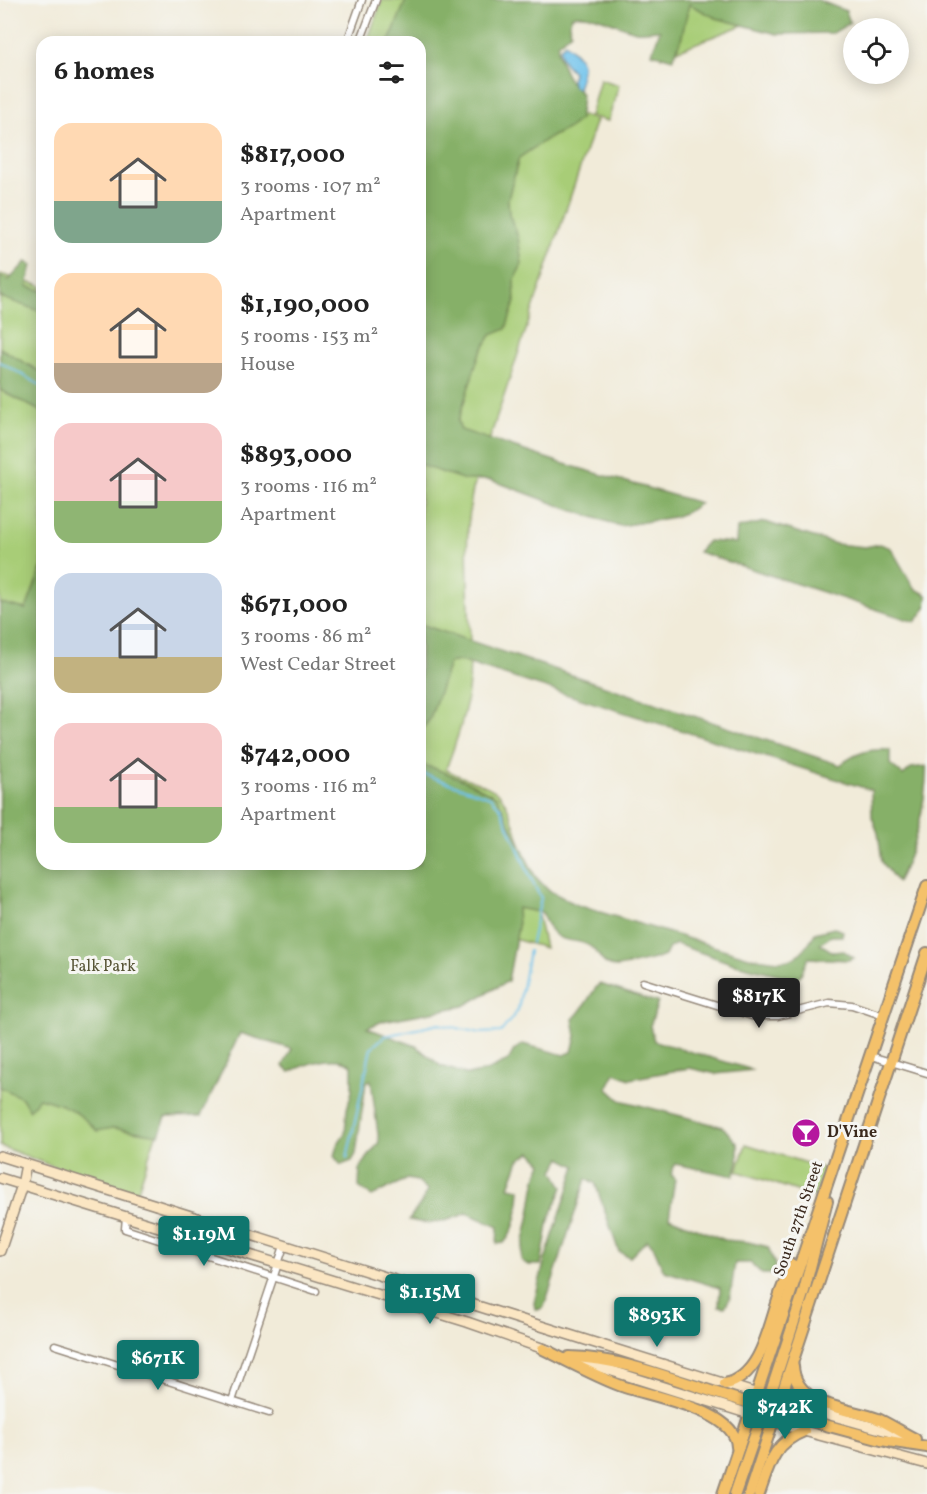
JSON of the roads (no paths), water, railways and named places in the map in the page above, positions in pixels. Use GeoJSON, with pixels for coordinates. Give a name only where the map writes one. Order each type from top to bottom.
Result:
{"type":"FeatureCollection","features":[{"type":"Feature","properties":{"kind":"main road","name":"South 27th Street"},"geometry":{"type":"LineString","coordinates":[[749,1494],[773,1422],[764,1407],[810,1233],[927,886]]}},
{"type":"Feature","properties":{"kind":"main road","name":"South 27th Street"},"geometry":{"type":"LineString","coordinates":[[723,1494],[737,1451],[793,1363],[927,953]]}},
{"type":"Feature","properties":{"kind":"main road"},"geometry":{"type":"LineString","coordinates":[[0,1156],[725,1384],[764,1407],[915,1439]]}},
{"type":"Feature","properties":{"kind":"main road"},"geometry":{"type":"LineString","coordinates":[[0,1251],[22,1185],[26,1164]]}},
{"type":"Feature","properties":{"kind":"main road"},"geometry":{"type":"LineString","coordinates":[[735,1494],[804,1291],[827,1203],[830,1176]]}},
{"type":"Feature","properties":{"kind":"main road"},"geometry":{"type":"LineString","coordinates":[[0,1178],[467,1322],[569,1357],[633,1367],[881,1440],[927,1445]]}},
{"type":"Feature","properties":{"kind":"main road"},"geometry":{"type":"LineString","coordinates":[[725,1384],[741,1378],[754,1363],[783,1286],[810,1233]]}},
{"type":"Feature","properties":{"kind":"main road"},"geometry":{"type":"LineString","coordinates":[[467,1322],[473,1305]]}},
{"type":"Feature","properties":{"kind":"main road"},"geometry":{"type":"LineString","coordinates":[[543,1349],[618,1385],[713,1416],[731,1430],[737,1440],[737,1451]]}},
{"type":"Feature","properties":{"kind":"main road"},"geometry":{"type":"LineString","coordinates":[[793,1363],[797,1383],[814,1398],[834,1407],[877,1419],[927,1445]]}},
{"type":"Feature","properties":{"kind":"main road"},"geometry":{"type":"LineString","coordinates":[[773,1422],[927,1464]]}},
{"type":"Feature","properties":{"kind":"main road"},"geometry":{"type":"LineString","coordinates":[[759,1494],[777,1450],[789,1437],[804,1431]]}},
{"type":"Feature","properties":{"kind":"street"},"geometry":{"type":"LineString","coordinates":[[350,36],[362,0]]}},
{"type":"Feature","properties":{"kind":"street"},"geometry":{"type":"LineString","coordinates":[[362,36],[376,0]]}},
{"type":"Feature","properties":{"kind":"street"},"geometry":{"type":"LineString","coordinates":[[643,982],[752,1016],[777,1016],[829,1003],[852,1005],[884,1016]]}},
{"type":"Feature","properties":{"kind":"street"},"geometry":{"type":"LineString","coordinates":[[870,1056],[927,1073]]}},
{"type":"Feature","properties":{"kind":"street"},"geometry":{"type":"LineString","coordinates":[[126,1216],[125,1229],[316,1291]]}},
{"type":"Feature","properties":{"kind":"street"},"geometry":{"type":"LineString","coordinates":[[232,1401],[284,1246]]}},
{"type":"Feature","properties":{"kind":"street"},"geometry":{"type":"LineString","coordinates":[[55,1345],[269,1413]]}},
{"type":"Feature","properties":{"kind":"water"},"geometry":{"type":"Polygon","coordinates":[[[565,43],[577,54],[582,63],[578,89],[571,81],[573,72],[561,56],[560,48],[565,43]]]}},
{"type":"Feature","properties":{"kind":"waterway"},"geometry":{"type":"LineString","coordinates":[[0,362],[36,383]]}},
{"type":"Feature","properties":{"kind":"waterway"},"geometry":{"type":"LineString","coordinates":[[426,775],[490,797],[500,807],[541,898],[531,943]]}},
{"type":"Feature","properties":{"kind":"waterway"},"geometry":{"type":"LineString","coordinates":[[347,1158],[371,1048],[385,1036],[439,1024],[480,1033],[501,1032],[518,1010],[529,951]]}},
{"type":"Feature","properties":{"kind":"place","name":"D'Vine"},"geometry":{"type":"Point","coordinates":[806,1133]}},
{"type":"Feature","properties":{"kind":"park label","name":"Falk Park"},"geometry":{"type":"Point","coordinates":[103,967]}}]}
